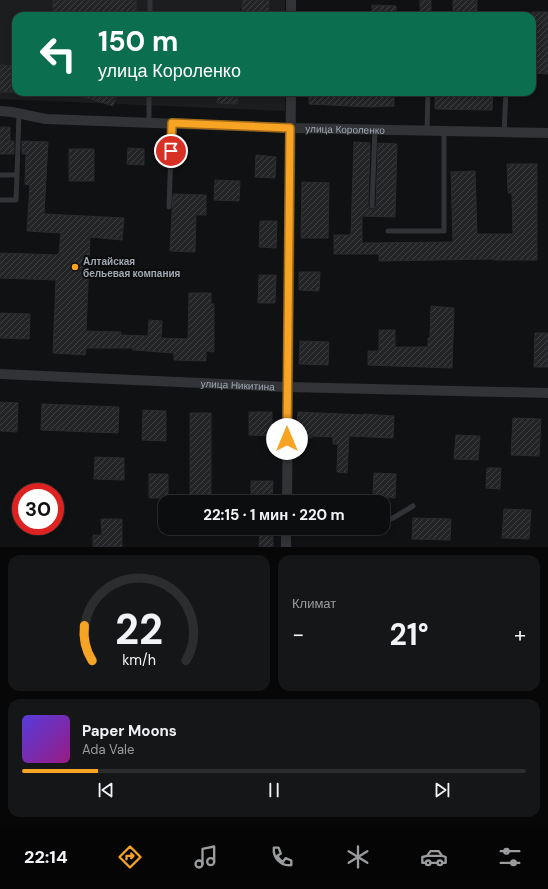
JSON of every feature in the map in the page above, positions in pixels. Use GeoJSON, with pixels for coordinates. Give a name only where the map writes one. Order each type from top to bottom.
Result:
{"type":"FeatureCollection","features":[{"type":"Feature","properties":{"kind":"street"},"geometry":{"type":"LineString","coordinates":[[291,0],[291,12]]}},
{"type":"Feature","properties":{"kind":"street"},"geometry":{"type":"LineString","coordinates":[[286,495],[291,96]]}},
{"type":"Feature","properties":{"kind":"street","name":"улица Короленко"},"geometry":{"type":"LineString","coordinates":[[0,111],[19,113],[46,119],[290,128],[548,133]]}},
{"type":"Feature","properties":{"kind":"street","name":"улица Никитина"},"geometry":{"type":"LineString","coordinates":[[0,374],[288,387],[548,393]]}},
{"type":"Feature","properties":{"kind":"street"},"geometry":{"type":"LineString","coordinates":[[286,535],[286,547]]}},
{"type":"Feature","properties":{"kind":"lane"},"geometry":{"type":"LineString","coordinates":[[150,0],[150,12]]}},
{"type":"Feature","properties":{"kind":"lane"},"geometry":{"type":"LineString","coordinates":[[149,96],[149,122]]}},
{"type":"Feature","properties":{"kind":"lane"},"geometry":{"type":"LineString","coordinates":[[427,131],[428,96]]}},
{"type":"Feature","properties":{"kind":"lane"},"geometry":{"type":"LineString","coordinates":[[504,133],[506,96]]}},
{"type":"Feature","properties":{"kind":"lane"},"geometry":{"type":"LineString","coordinates":[[0,200],[16,200],[19,113]]}},
{"type":"Feature","properties":{"kind":"lane"},"geometry":{"type":"LineString","coordinates":[[169,207],[172,123]]}},
{"type":"Feature","properties":{"kind":"lane"},"geometry":{"type":"LineString","coordinates":[[372,206],[375,130]]}},
{"type":"Feature","properties":{"kind":"lane"},"geometry":{"type":"LineString","coordinates":[[388,232],[444,231],[444,132]]}},
{"type":"Feature","properties":{"kind":"lane"},"geometry":{"type":"LineString","coordinates":[[0,175],[17,175]]}},
{"type":"Feature","properties":{"kind":"lane"},"geometry":{"type":"LineString","coordinates":[[390,519],[413,506]]}},
{"type":"Feature","properties":{"kind":"shaded area"},"geometry":{"type":"Polygon","coordinates":[[[0,0],[285,0],[285,12],[12,12],[12,96],[285,96],[285,111],[0,99],[0,0]]]}},
{"type":"Feature","properties":{"kind":"building"},"geometry":{"type":"Polygon","coordinates":[[[53,0],[136,0],[136,12],[53,12],[53,0]]]}},
{"type":"Feature","properties":{"kind":"building"},"geometry":{"type":"Polygon","coordinates":[[[243,0],[269,0],[268,12],[242,12],[243,0]]]}},
{"type":"Feature","properties":{"kind":"building"},"geometry":{"type":"Polygon","coordinates":[[[420,0],[431,0],[431,12],[420,12],[420,0]]]}},
{"type":"Feature","properties":{"kind":"building"},"geometry":{"type":"Polygon","coordinates":[[[453,0],[477,0],[477,12],[453,12],[453,0]]]}},
{"type":"Feature","properties":{"kind":"building"},"geometry":{"type":"Polygon","coordinates":[[[372,5],[396,6],[396,12],[372,12],[372,5]]]}},
{"type":"Feature","properties":{"kind":"building"},"geometry":{"type":"Polygon","coordinates":[[[536,12],[548,12],[548,74],[536,73],[536,12]]]}},
{"type":"Feature","properties":{"kind":"building"},"geometry":{"type":"Polygon","coordinates":[[[0,65],[12,66],[12,92],[0,92],[0,65]]]}},
{"type":"Feature","properties":{"kind":"building"},"geometry":{"type":"Polygon","coordinates":[[[81,96],[116,96],[113,106],[81,96]]]}},
{"type":"Feature","properties":{"kind":"building"},"geometry":{"type":"Polygon","coordinates":[[[218,96],[238,96],[237,104],[217,103],[218,96]]]}},
{"type":"Feature","properties":{"kind":"building"},"geometry":{"type":"Polygon","coordinates":[[[309,96],[394,96],[394,106],[370,107],[309,104],[309,96]]]}},
{"type":"Feature","properties":{"kind":"building"},"geometry":{"type":"Polygon","coordinates":[[[435,96],[493,96],[492,110],[435,109],[435,96]]]}},
{"type":"Feature","properties":{"kind":"building"},"geometry":{"type":"Polygon","coordinates":[[[0,127],[10,127],[10,141],[14,141],[14,154],[0,154],[0,127]]]}},
{"type":"Feature","properties":{"kind":"building"},"geometry":{"type":"Polygon","coordinates":[[[22,141],[48,142],[44,214],[124,218],[122,240],[90,237],[86,331],[121,332],[121,335],[148,336],[149,320],[162,321],[161,338],[188,339],[189,293],[211,293],[211,304],[214,304],[214,352],[206,351],[206,361],[174,360],[174,353],[133,350],[133,348],[86,348],[85,355],[53,353],[56,280],[0,278],[0,253],[59,254],[61,233],[27,231],[30,185],[25,184],[26,154],[22,154],[22,141]]]}},
{"type":"Feature","properties":{"kind":"building"},"geometry":{"type":"Polygon","coordinates":[[[354,142],[370,143],[368,206],[372,210],[376,206],[378,143],[397,144],[395,217],[362,216],[362,243],[453,242],[451,172],[475,171],[477,234],[513,234],[512,193],[508,193],[507,164],[537,164],[537,260],[493,259],[379,261],[379,254],[334,254],[334,235],[351,235],[354,142]]]}},
{"type":"Feature","properties":{"kind":"building"},"geometry":{"type":"Polygon","coordinates":[[[128,148],[144,149],[144,165],[127,164],[128,148]]]}},
{"type":"Feature","properties":{"kind":"building"},"geometry":{"type":"Polygon","coordinates":[[[69,149],[94,149],[94,181],[69,181],[69,149]]]}},
{"type":"Feature","properties":{"kind":"building"},"geometry":{"type":"Polygon","coordinates":[[[256,155],[276,157],[275,178],[255,177],[256,155]]]}},
{"type":"Feature","properties":{"kind":"building"},"geometry":{"type":"Polygon","coordinates":[[[215,180],[240,181],[239,201],[214,200],[215,180]]]}},
{"type":"Feature","properties":{"kind":"building"},"geometry":{"type":"Polygon","coordinates":[[[302,182],[329,183],[328,238],[301,238],[302,182]]]}},
{"type":"Feature","properties":{"kind":"building"},"geometry":{"type":"Polygon","coordinates":[[[173,194],[206,195],[206,215],[196,215],[195,252],[170,251],[173,194]]]}},
{"type":"Feature","properties":{"kind":"building"},"geometry":{"type":"Polygon","coordinates":[[[260,221],[277,221],[276,248],[259,247],[260,221]]]}},
{"type":"Feature","properties":{"kind":"building"},"geometry":{"type":"Polygon","coordinates":[[[299,272],[320,272],[319,291],[299,290],[299,272]]]}},
{"type":"Feature","properties":{"kind":"building"},"geometry":{"type":"Polygon","coordinates":[[[259,275],[276,275],[275,303],[258,303],[259,275]]]}},
{"type":"Feature","properties":{"kind":"building"},"geometry":{"type":"Polygon","coordinates":[[[431,306],[454,308],[452,368],[368,365],[368,351],[379,351],[379,330],[395,330],[395,347],[428,347],[428,338],[430,338],[431,306]]]}},
{"type":"Feature","properties":{"kind":"building"},"geometry":{"type":"Polygon","coordinates":[[[0,313],[30,314],[29,339],[0,338],[0,313]]]}},
{"type":"Feature","properties":{"kind":"building"},"geometry":{"type":"Polygon","coordinates":[[[535,333],[548,333],[548,367],[534,367],[535,333]]]}},
{"type":"Feature","properties":{"kind":"building"},"geometry":{"type":"Polygon","coordinates":[[[300,341],[329,342],[328,365],[299,364],[300,341]]]}},
{"type":"Feature","properties":{"kind":"building"},"geometry":{"type":"Polygon","coordinates":[[[0,402],[18,403],[17,432],[0,431],[0,402]]]}},
{"type":"Feature","properties":{"kind":"building"},"geometry":{"type":"Polygon","coordinates":[[[42,404],[119,407],[118,433],[41,430],[42,404]]]}},
{"type":"Feature","properties":{"kind":"building"},"geometry":{"type":"Polygon","coordinates":[[[143,410],[166,411],[166,441],[142,440],[143,410]]]}},
{"type":"Feature","properties":{"kind":"building"},"geometry":{"type":"Polygon","coordinates":[[[249,412],[272,412],[272,436],[249,435],[249,412]]]}},
{"type":"Feature","properties":{"kind":"building"},"geometry":{"type":"Polygon","coordinates":[[[298,412],[394,416],[393,438],[349,436],[347,473],[337,472],[338,444],[333,444],[333,437],[296,437],[298,412]]]}},
{"type":"Feature","properties":{"kind":"building"},"geometry":{"type":"Polygon","coordinates":[[[190,413],[211,413],[211,495],[190,495],[190,413]]]}},
{"type":"Feature","properties":{"kind":"building"},"geometry":{"type":"Polygon","coordinates":[[[513,418],[541,419],[539,456],[511,455],[513,418]]]}},
{"type":"Feature","properties":{"kind":"building"},"geometry":{"type":"Polygon","coordinates":[[[456,435],[480,436],[478,460],[454,459],[456,435]]]}},
{"type":"Feature","properties":{"kind":"building"},"geometry":{"type":"Polygon","coordinates":[[[95,457],[124,458],[124,480],[94,479],[95,457]]]}},
{"type":"Feature","properties":{"kind":"building"},"geometry":{"type":"Polygon","coordinates":[[[487,468],[501,468],[500,489],[486,488],[487,468]]]}},
{"type":"Feature","properties":{"kind":"building"},"geometry":{"type":"Polygon","coordinates":[[[374,473],[396,474],[395,498],[390,498],[390,495],[373,495],[374,473]]]}},
{"type":"Feature","properties":{"kind":"building"},"geometry":{"type":"Polygon","coordinates":[[[149,474],[168,474],[168,495],[158,495],[158,498],[149,498],[149,474]]]}},
{"type":"Feature","properties":{"kind":"building"},"geometry":{"type":"Polygon","coordinates":[[[251,481],[273,481],[272,495],[251,495],[251,481]]]}},
{"type":"Feature","properties":{"kind":"building"},"geometry":{"type":"Polygon","coordinates":[[[504,509],[531,510],[529,539],[502,538],[504,509]]]}},
{"type":"Feature","properties":{"kind":"building"},"geometry":{"type":"Polygon","coordinates":[[[413,518],[451,519],[450,540],[412,539],[413,518]]]}},
{"type":"Feature","properties":{"kind":"building"},"geometry":{"type":"Polygon","coordinates":[[[101,519],[122,519],[122,547],[93,547],[93,535],[102,535],[101,519]]]}},
{"type":"Feature","properties":{"kind":"building"},"geometry":{"type":"Polygon","coordinates":[[[260,535],[273,535],[273,547],[259,547],[260,535]]]}},
{"type":"Feature","properties":{"kind":"place","name":"Алтайская бельевая компания"},"geometry":{"type":"Point","coordinates":[75,267]}},
{"type":"Feature","properties":{"kind":"route"},"geometry":{"type":"LineString","coordinates":[[171,151],[172,123],[290,128],[287,439]]}}]}
